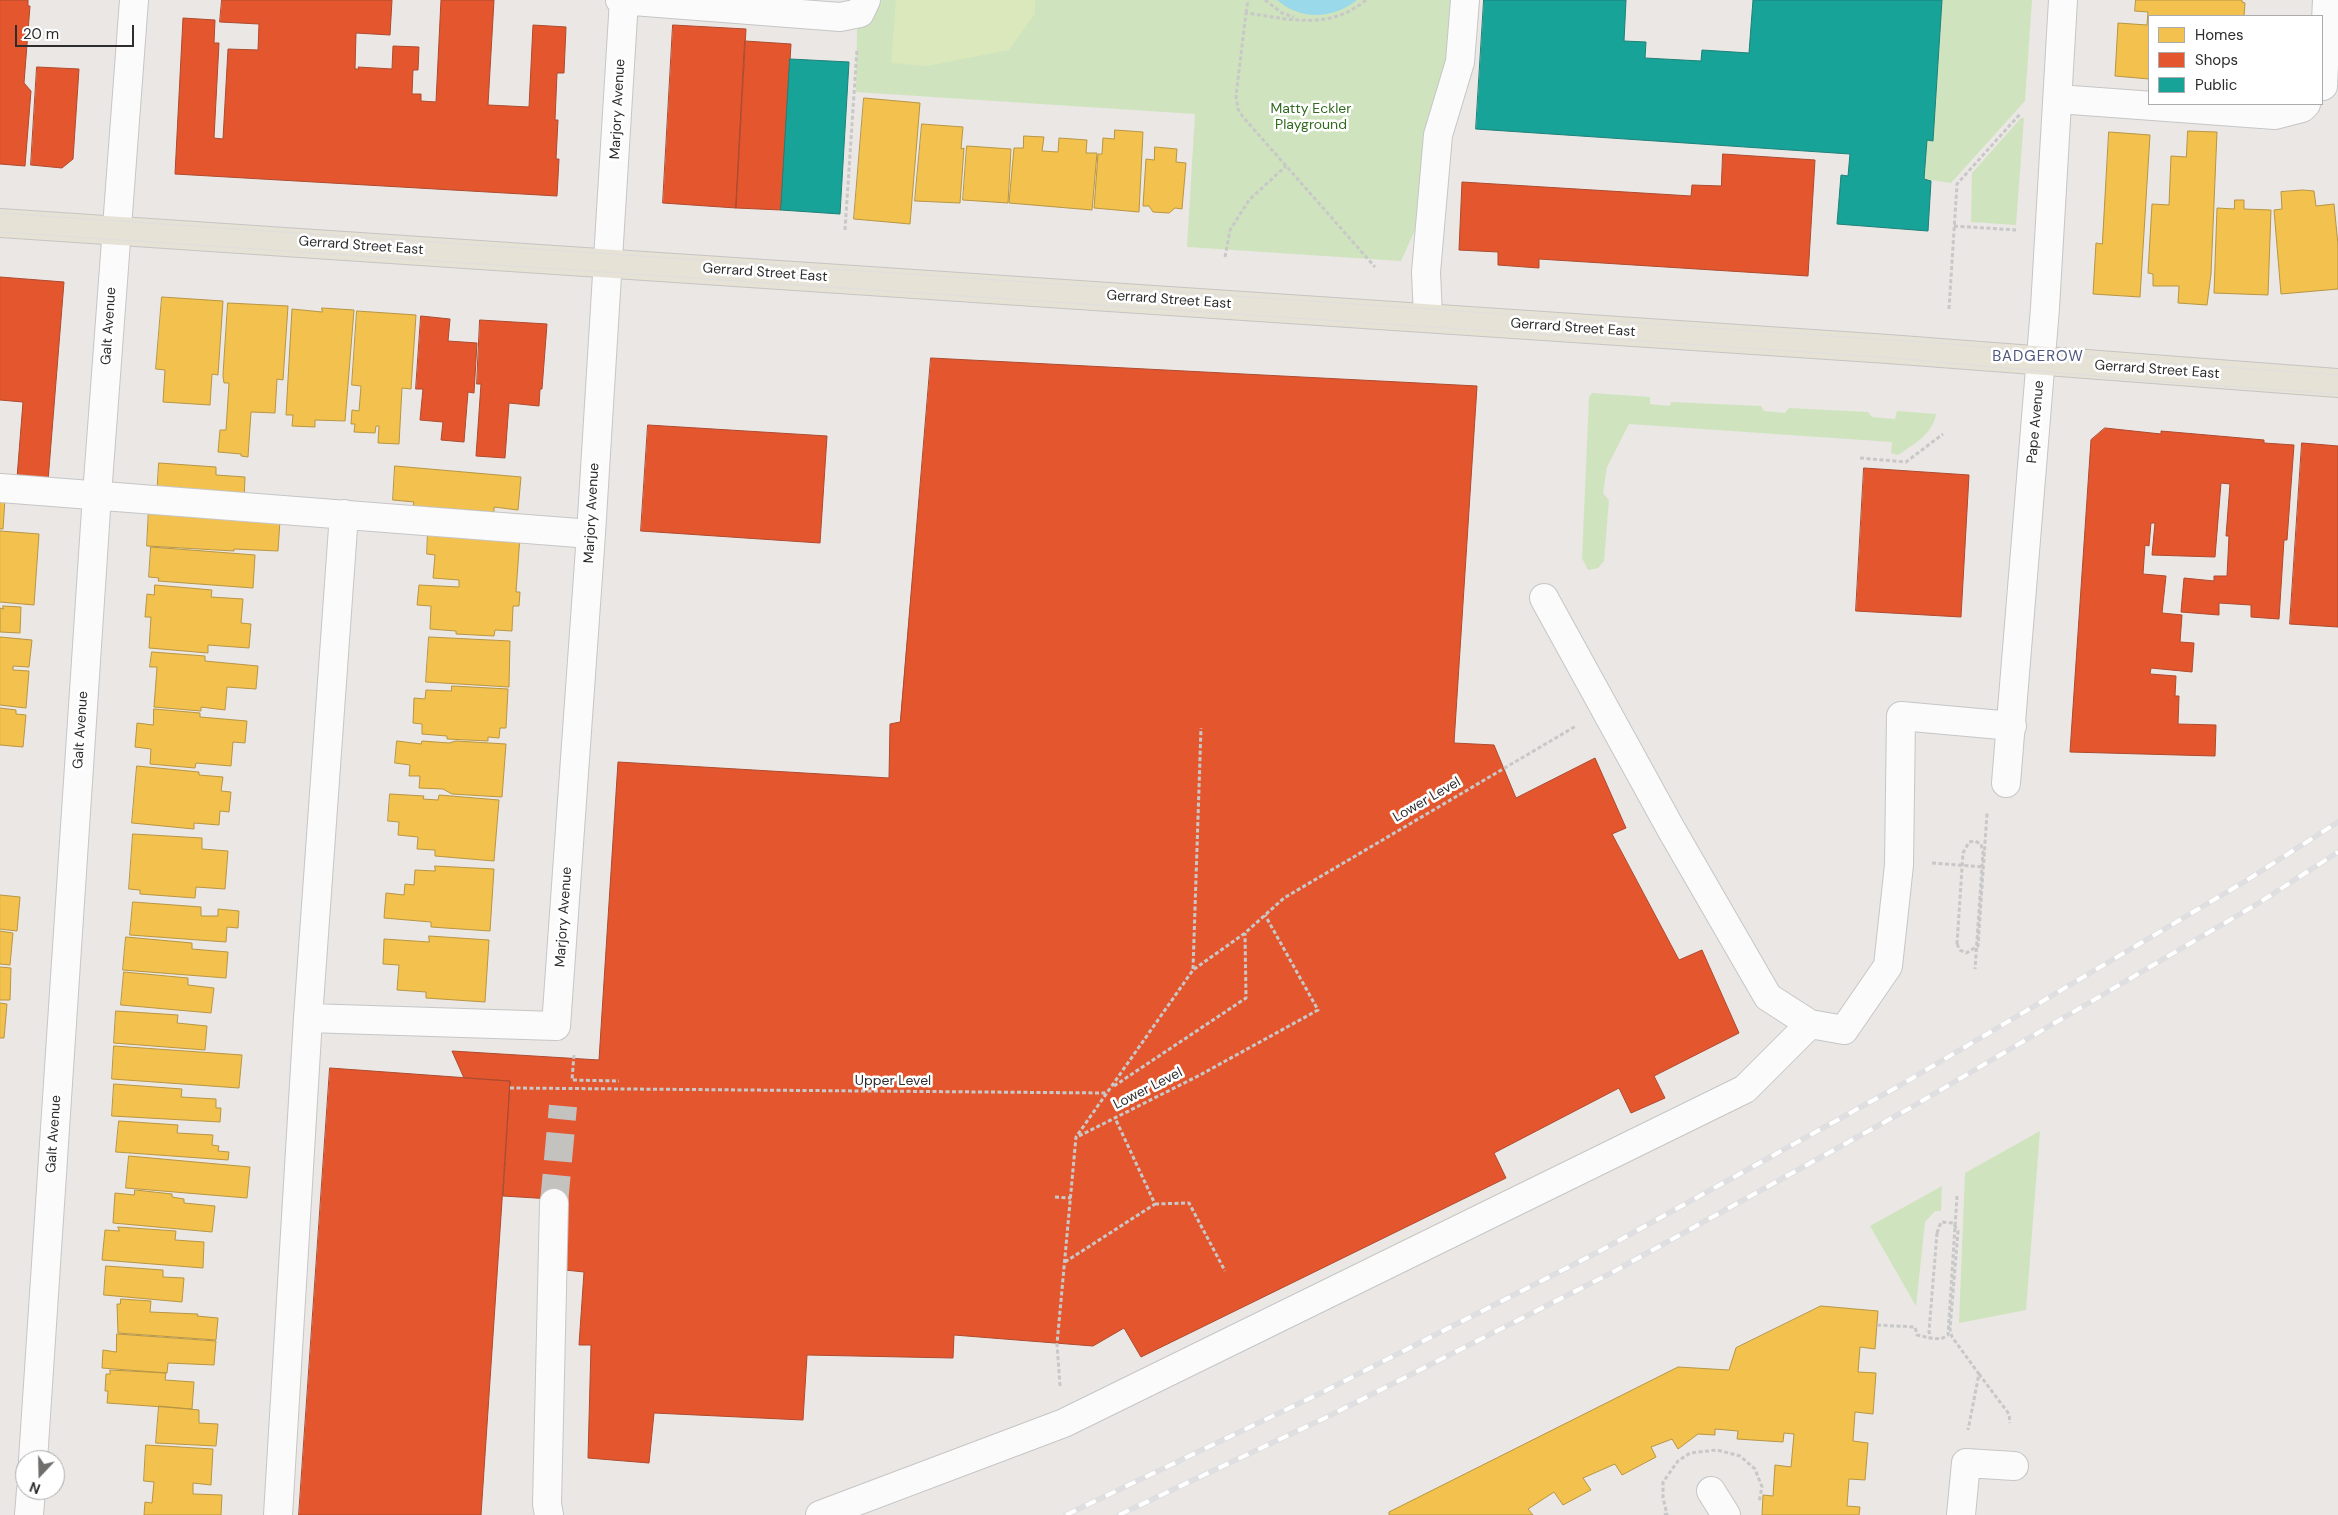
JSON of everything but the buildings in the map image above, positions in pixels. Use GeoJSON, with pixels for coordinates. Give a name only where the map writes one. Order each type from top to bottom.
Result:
{"type":"FeatureCollection","features":[{"type":"Feature","properties":{"kind":"main road","name":"Gerrard Street East"},"geometry":{"type":"LineString","coordinates":[[0,222],[1428,317],[2338,383]]}},
{"type":"Feature","properties":{"kind":"street","name":"Galt Avenue"},"geometry":{"type":"LineString","coordinates":[[33,1450],[97,494],[134,0]]}},
{"type":"Feature","properties":{"kind":"street"},"geometry":{"type":"LineString","coordinates":[[623,0],[840,17],[863,6]]}},
{"type":"Feature","properties":{"kind":"street","name":"Marjory Avenue"},"geometry":{"type":"LineString","coordinates":[[308,1018],[556,1026],[591,534],[623,0]]}},
{"type":"Feature","properties":{"kind":"street"},"geometry":{"type":"LineString","coordinates":[[1428,317],[1426,272],[1438,136],[1460,62],[1466,0]]}},
{"type":"Feature","properties":{"kind":"street","name":"Pape Avenue"},"geometry":{"type":"LineString","coordinates":[[2006,783],[2041,361],[2058,99],[2062,0]]}},
{"type":"Feature","properties":{"kind":"street"},"geometry":{"type":"LineString","coordinates":[[2323,71],[2327,0]]}},
{"type":"Feature","properties":{"kind":"street"},"geometry":{"type":"LineString","coordinates":[[2058,99],[2275,115],[2302,108],[2305,105]]}},
{"type":"Feature","properties":{"kind":"street"},"geometry":{"type":"LineString","coordinates":[[0,488],[97,494],[591,534]]}},
{"type":"Feature","properties":{"kind":"street"},"geometry":{"type":"LineString","coordinates":[[278,1515],[308,1018],[344,514]]}},
{"type":"Feature","properties":{"kind":"street"},"geometry":{"type":"LineString","coordinates":[[1544,598],[1604,710],[1768,997],[1810,1024],[1844,1030],[1888,966],[1899,864],[1901,716],[2012,726]]}},
{"type":"Feature","properties":{"kind":"street"},"geometry":{"type":"LineString","coordinates":[[820,1515],[1064,1423],[1745,1089],[1810,1024]]}},
{"type":"Feature","properties":{"kind":"street"},"geometry":{"type":"LineString","coordinates":[[549,1515],[547,1504],[554,1203]]}},
{"type":"Feature","properties":{"kind":"street"},"geometry":{"type":"LineString","coordinates":[[1962,1515],[1966,1463],[2014,1466]]}},
{"type":"Feature","properties":{"kind":"street"},"geometry":{"type":"LineString","coordinates":[[1711,1491],[1726,1515]]}},
{"type":"Feature","properties":{"kind":"street"},"geometry":{"type":"LineString","coordinates":[[29,1515],[30,1500]]}},
{"type":"Feature","properties":{"kind":"path"},"geometry":{"type":"LineString","coordinates":[[1248,0],[1236,91],[1238,106],[1243,117],[1375,267]]}},
{"type":"Feature","properties":{"kind":"path"},"geometry":{"type":"LineString","coordinates":[[1265,0],[1282,13],[1302,20]]}},
{"type":"Feature","properties":{"kind":"path"},"geometry":{"type":"LineString","coordinates":[[1246,13],[1302,20],[1328,20],[1341,17],[1366,0]]}},
{"type":"Feature","properties":{"kind":"path"},"geometry":{"type":"LineString","coordinates":[[845,230],[863,6]]}},
{"type":"Feature","properties":{"kind":"path"},"geometry":{"type":"LineString","coordinates":[[1949,309],[1957,184],[2022,112]]}},
{"type":"Feature","properties":{"kind":"path"},"geometry":{"type":"LineString","coordinates":[[1225,257],[1230,230],[1249,200],[1286,166]]}},
{"type":"Feature","properties":{"kind":"path"},"geometry":{"type":"LineString","coordinates":[[1954,226],[2022,230]]}},
{"type":"Feature","properties":{"kind":"path"},"geometry":{"type":"LineString","coordinates":[[1860,458],[1906,462],[1943,434]]}},
{"type":"Feature","properties":{"kind":"path","name":"Lower Level"},"geometry":{"type":"LineString","coordinates":[[1076,1137],[1193,970],[1246,932],[1284,898],[1604,710]]}},
{"type":"Feature","properties":{"kind":"path"},"geometry":{"type":"LineString","coordinates":[[1193,970],[1201,728]]}},
{"type":"Feature","properties":{"kind":"path"},"geometry":{"type":"LineString","coordinates":[[1975,969],[1976,950],[1977,940],[1978,930],[1981,891],[1981,881],[1984,852],[1981,844],[1975,841],[1969,842],[1963,853],[1957,944],[1960,950],[1966,953],[1971,952],[1978,946],[1987,812]]}},
{"type":"Feature","properties":{"kind":"path"},"geometry":{"type":"LineString","coordinates":[[1948,865],[1984,867]]}},
{"type":"Feature","properties":{"kind":"path","name":"Lower Level"},"geometry":{"type":"LineString","coordinates":[[1076,1137],[1200,1075],[1318,1010],[1265,915]]}},
{"type":"Feature","properties":{"kind":"path","name":"Upper Level"},"geometry":{"type":"LineString","coordinates":[[510,1088],[1104,1093],[1246,998],[1246,932]]}},
{"type":"Feature","properties":{"kind":"path"},"geometry":{"type":"LineString","coordinates":[[574,1049],[572,1080],[619,1081]]}},
{"type":"Feature","properties":{"kind":"path"},"geometry":{"type":"LineString","coordinates":[[1115,1118],[1155,1204]]}},
{"type":"Feature","properties":{"kind":"path"},"geometry":{"type":"LineString","coordinates":[[1064,1423],[1057,1344],[1076,1137]]}},
{"type":"Feature","properties":{"kind":"path"},"geometry":{"type":"LineString","coordinates":[[1877,1324],[1915,1327],[1917,1335],[1930,1338],[1941,1339],[1948,1336],[1957,1196]]}},
{"type":"Feature","properties":{"kind":"path"},"geometry":{"type":"LineString","coordinates":[[1055,1197],[1071,1198]]}},
{"type":"Feature","properties":{"kind":"path"},"geometry":{"type":"LineString","coordinates":[[1064,1262],[1155,1204],[1189,1203],[1225,1271]]}},
{"type":"Feature","properties":{"kind":"path"},"geometry":{"type":"LineString","coordinates":[[1930,1338],[1936,1232],[1941,1222],[1953,1223],[1958,1231],[1950,1329],[1952,1337],[2009,1414],[2010,1423]]}},
{"type":"Feature","properties":{"kind":"path"},"geometry":{"type":"LineString","coordinates":[[1966,1463],[1968,1422],[1979,1374]]}},
{"type":"Feature","properties":{"kind":"green space","name":"Matty Eckler Playground"},"geometry":{"type":"Polygon","coordinates":[[[882,0],[1452,0],[1445,66],[1417,226],[1401,261],[1187,247],[1195,114],[856,92],[857,30],[882,0]]]}},
{"type":"Feature","properties":{"kind":"green space"},"geometry":{"type":"Polygon","coordinates":[[[896,0],[1035,0],[1035,14],[1009,50],[927,66],[891,63],[896,0]]]}},
{"type":"Feature","properties":{"kind":"green space"},"geometry":{"type":"Polygon","coordinates":[[[1942,0],[2032,0],[2025,101],[1951,183],[1924,179],[1927,140],[1933,140],[1942,0]]]}},
{"type":"Feature","properties":{"kind":"green space"},"geometry":{"type":"Polygon","coordinates":[[[2021,118],[2024,118],[2016,225],[1971,222],[1972,173],[2021,118]]]}},
{"type":"Feature","properties":{"kind":"green space"},"geometry":{"type":"Polygon","coordinates":[[[1592,393],[1650,397],[1650,404],[1670,406],[1671,402],[1761,406],[1764,411],[1785,413],[1789,408],[1868,412],[1872,417],[1895,419],[1897,411],[1936,414],[1927,433],[1898,455],[1891,453],[1892,442],[1629,424],[1607,467],[1603,493],[1609,500],[1604,561],[1598,568],[1588,570],[1582,558],[1589,397],[1592,393]]]}},
{"type":"Feature","properties":{"kind":"green space"},"geometry":{"type":"Polygon","coordinates":[[[2040,1131],[2026,1310],[1959,1323],[1965,1173],[2040,1131]]]}},
{"type":"Feature","properties":{"kind":"green space"},"geometry":{"type":"Polygon","coordinates":[[[1942,1186],[1941,1211],[1935,1211],[1925,1222],[1916,1306],[1870,1226],[1942,1186]]]}},
{"type":"Feature","properties":{"kind":"water"},"geometry":{"type":"Polygon","coordinates":[[[1277,0],[1357,0],[1338,11],[1317,15],[1296,12],[1277,0]]]}},
{"type":"Feature","properties":{"kind":"tunnel"},"geometry":{"type":"LineString","coordinates":[[554,1203],[563,1106]]}},
{"type":"Feature","properties":{"kind":"tram line"},"geometry":{"type":"LineString","coordinates":[[0,213],[1951,344],[2167,363],[2338,375]]}},
{"type":"Feature","properties":{"kind":"tram line"},"geometry":{"type":"LineString","coordinates":[[0,232],[1881,357],[2153,381],[2338,394]]}},
{"type":"Feature","properties":{"kind":"railway"},"geometry":{"type":"LineString","coordinates":[[1066,1515],[1323,1392],[1598,1252],[1899,1086],[2244,882],[2338,822]]}},
{"type":"Feature","properties":{"kind":"railway"},"geometry":{"type":"LineString","coordinates":[[1119,1515],[1329,1416],[1611,1273],[1910,1108],[2257,904],[2338,852]]}},
{"type":"Feature","properties":{"kind":"district","name":"BADGEROW"},"geometry":{"type":"Point","coordinates":[2038,357]}}]}
